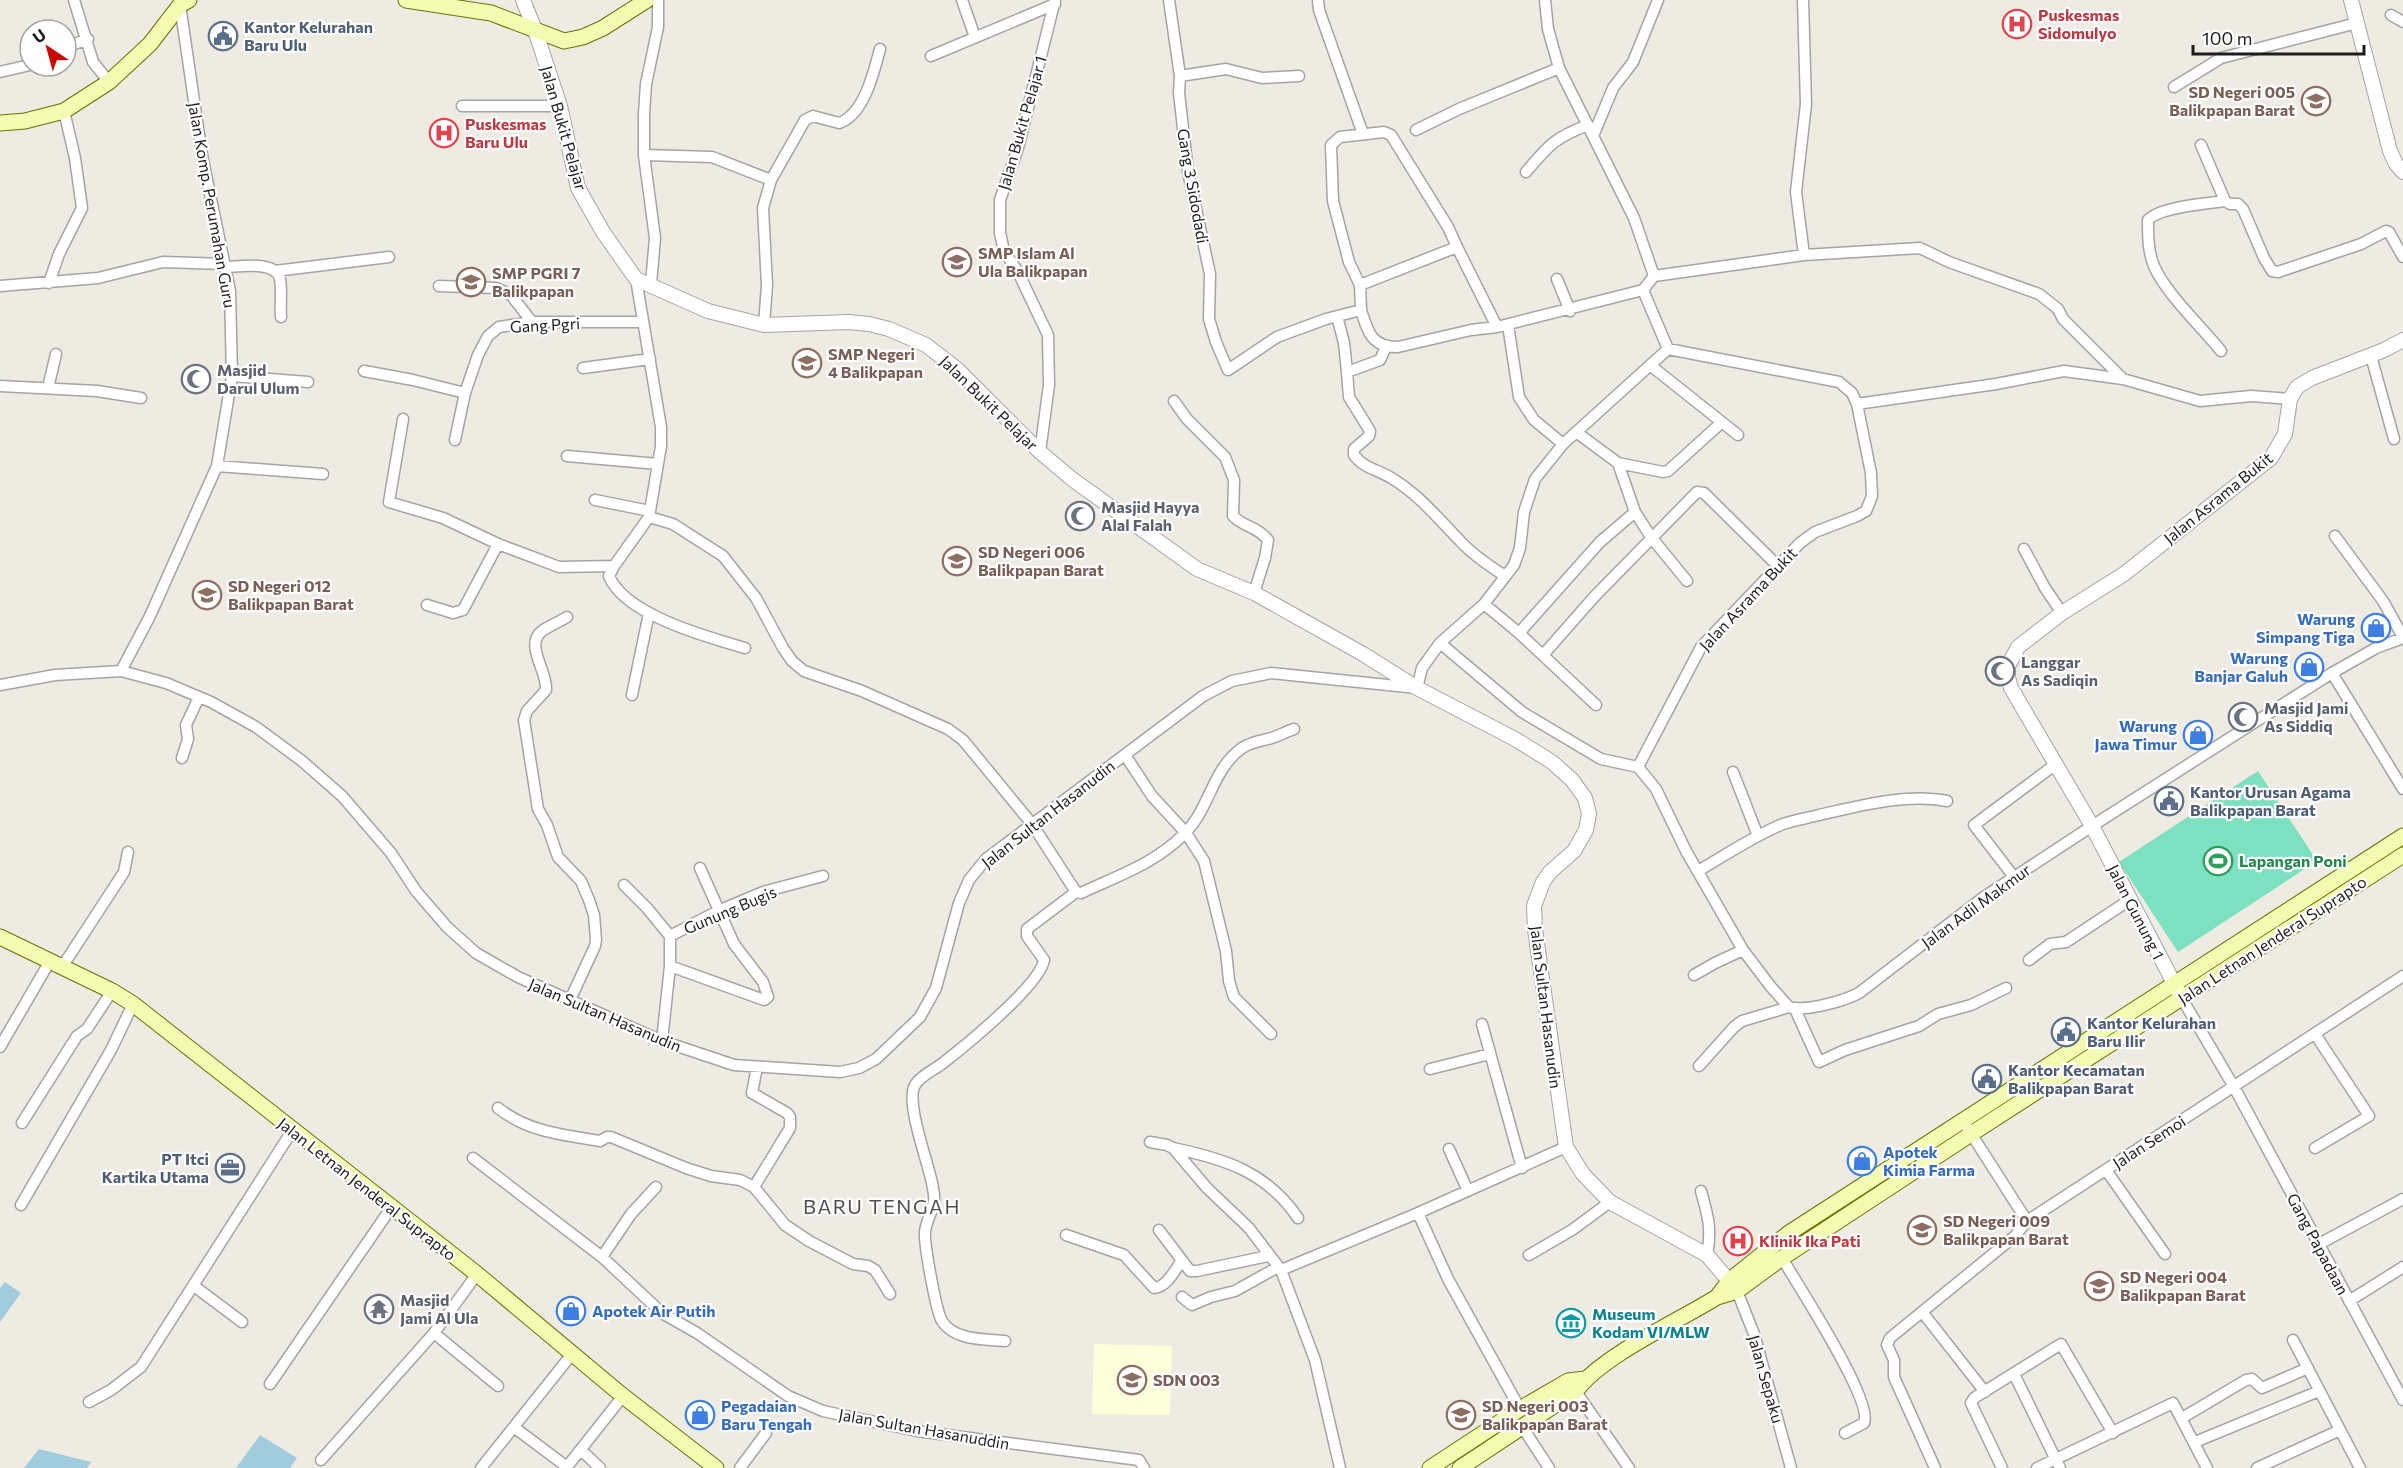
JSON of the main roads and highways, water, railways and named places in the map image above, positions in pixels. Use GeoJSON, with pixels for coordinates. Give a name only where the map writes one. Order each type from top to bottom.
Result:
{"type":"FeatureCollection","features":[{"type":"Feature","properties":{"kind":"main road"},"geometry":{"type":"LineString","coordinates":[[406,0],[491,13],[564,41],[583,37],[603,28],[647,0]]}},
{"type":"Feature","properties":{"kind":"main road"},"geometry":{"type":"LineString","coordinates":[[0,123],[25,121],[64,111],[109,82],[150,44],[184,2]]}},
{"type":"Feature","properties":{"kind":"main road","name":"Jalan Letnan Jenderal Suprapto"},"geometry":{"type":"LineString","coordinates":[[1734,1286],[1789,1233],[1967,1127],[2177,991],[2400,837]]}},
{"type":"Feature","properties":{"kind":"main road","name":"Jalan Letnan Jenderal Suprapto"},"geometry":{"type":"LineString","coordinates":[[2177,991],[2403,855]]}},
{"type":"Feature","properties":{"kind":"main road","name":"Jalan Letnan Jenderal Suprapto"},"geometry":{"type":"LineString","coordinates":[[0,937],[133,1004],[477,1274],[623,1396],[716,1468]]}},
{"type":"Feature","properties":{"kind":"main road","name":"Jalan Letnan Jenderal Suprapto"},"geometry":{"type":"LineString","coordinates":[[1460,1468],[1523,1428],[1576,1384],[1634,1346],[1782,1258],[1967,1127]]}},
{"type":"Feature","properties":{"kind":"main road","name":"Jalan Letnan Jenderal Suprapto"},"geometry":{"type":"LineString","coordinates":[[1430,1468],[1520,1409],[1576,1384]]}},
{"type":"Feature","properties":{"kind":"water"},"geometry":{"type":"Polygon","coordinates":[[[5,1282],[21,1293],[0,1322],[0,1288],[5,1282]]]}},
{"type":"Feature","properties":{"kind":"water"},"geometry":{"type":"Polygon","coordinates":[[[260,1435],[297,1458],[290,1468],[236,1468],[260,1435]]]}},
{"type":"Feature","properties":{"kind":"water"},"geometry":{"type":"Polygon","coordinates":[[[39,1449],[91,1462],[87,1468],[24,1468],[39,1449]]]}},
{"type":"Feature","properties":{"kind":"place","name":"Puskesmas Sidomulyo"},"geometry":{"type":"Point","coordinates":[2017,24]}},
{"type":"Feature","properties":{"kind":"place","name":"Kantor Kelurahan Baru Ulu"},"geometry":{"type":"Point","coordinates":[223,36]}},
{"type":"Feature","properties":{"kind":"place","name":"SD Negeri 005 Balikpapan Barat"},"geometry":{"type":"Point","coordinates":[2316,101]}},
{"type":"Feature","properties":{"kind":"place","name":"Puskesmas Baru Ulu"},"geometry":{"type":"Point","coordinates":[444,133]}},
{"type":"Feature","properties":{"kind":"place","name":"SMP Islam Al Ula Balikpapan"},"geometry":{"type":"Point","coordinates":[957,262]}},
{"type":"Feature","properties":{"kind":"place","name":"SMP PGRI 7 Balikpapan"},"geometry":{"type":"Point","coordinates":[471,282]}},
{"type":"Feature","properties":{"kind":"place","name":"SMP Negeri 4 Balikpapan"},"geometry":{"type":"Point","coordinates":[807,363]}},
{"type":"Feature","properties":{"kind":"place","name":"Masjid Darul Ulum"},"geometry":{"type":"Point","coordinates":[196,379]}},
{"type":"Feature","properties":{"kind":"place","name":"Masjid Hayya Alal Falah"},"geometry":{"type":"Point","coordinates":[1080,516]}},
{"type":"Feature","properties":{"kind":"place","name":"SD Negeri 006 Balikpapan Barat"},"geometry":{"type":"Point","coordinates":[957,561]}},
{"type":"Feature","properties":{"kind":"place","name":"SD Negeri 012 Balikpapan Barat"},"geometry":{"type":"Point","coordinates":[207,595]}},
{"type":"Feature","properties":{"kind":"place","name":"Warung Simpang Tiga"},"geometry":{"type":"Point","coordinates":[2376,628]}},
{"type":"Feature","properties":{"kind":"place","name":"Warung Banjar Galuh"},"geometry":{"type":"Point","coordinates":[2309,667]}},
{"type":"Feature","properties":{"kind":"place","name":"Langgar As Sadiqin"},"geometry":{"type":"Point","coordinates":[2000,671]}},
{"type":"Feature","properties":{"kind":"place","name":"Masjid Jami As Siddiq"},"geometry":{"type":"Point","coordinates":[2243,717]}},
{"type":"Feature","properties":{"kind":"place","name":"Warung Jawa Timur"},"geometry":{"type":"Point","coordinates":[2198,735]}},
{"type":"Feature","properties":{"kind":"place","name":"Kantor Urusan Agama Balikpapan Barat"},"geometry":{"type":"Point","coordinates":[2169,801]}},
{"type":"Feature","properties":{"kind":"place","name":"Lapangan Poni"},"geometry":{"type":"Point","coordinates":[2218,861]}},
{"type":"Feature","properties":{"kind":"place","name":"Kantor Kelurahan Baru Ilir"},"geometry":{"type":"Point","coordinates":[2066,1032]}},
{"type":"Feature","properties":{"kind":"place","name":"Kantor Kecamatan Balikpapan Barat"},"geometry":{"type":"Point","coordinates":[1987,1079]}},
{"type":"Feature","properties":{"kind":"place","name":"Apotek Kimia Farma"},"geometry":{"type":"Point","coordinates":[1862,1161]}},
{"type":"Feature","properties":{"kind":"place","name":"PT Itci Kartika Utama"},"geometry":{"type":"Point","coordinates":[230,1168]}},
{"type":"Feature","properties":{"kind":"place","name":"SD Negeri 009 Balikpapan Barat"},"geometry":{"type":"Point","coordinates":[1922,1230]}},
{"type":"Feature","properties":{"kind":"place","name":"Klinik Ika Pati"},"geometry":{"type":"Point","coordinates":[1738,1241]}},
{"type":"Feature","properties":{"kind":"place","name":"SD Negeri 004 Balikpapan Barat"},"geometry":{"type":"Point","coordinates":[2099,1286]}},
{"type":"Feature","properties":{"kind":"place","name":"Masjid Jami Al Ula"},"geometry":{"type":"Point","coordinates":[379,1309]}},
{"type":"Feature","properties":{"kind":"place","name":"Apotek Air Putih"},"geometry":{"type":"Point","coordinates":[571,1311]}},
{"type":"Feature","properties":{"kind":"place","name":"Museum Kodam VI/MLW"},"geometry":{"type":"Point","coordinates":[1571,1323]}},
{"type":"Feature","properties":{"kind":"place","name":"SDN 003"},"geometry":{"type":"Point","coordinates":[1132,1380]}},
{"type":"Feature","properties":{"kind":"place","name":"Pegadaian Baru Tengah"},"geometry":{"type":"Point","coordinates":[700,1415]}},
{"type":"Feature","properties":{"kind":"place","name":"SD Negeri 003 Balikpapan Barat"},"geometry":{"type":"Point","coordinates":[1461,1415]}},
{"type":"Feature","properties":{"kind":"district","name":"BARU TENGAH"},"geometry":{"type":"Point","coordinates":[882,1207]}}]}
